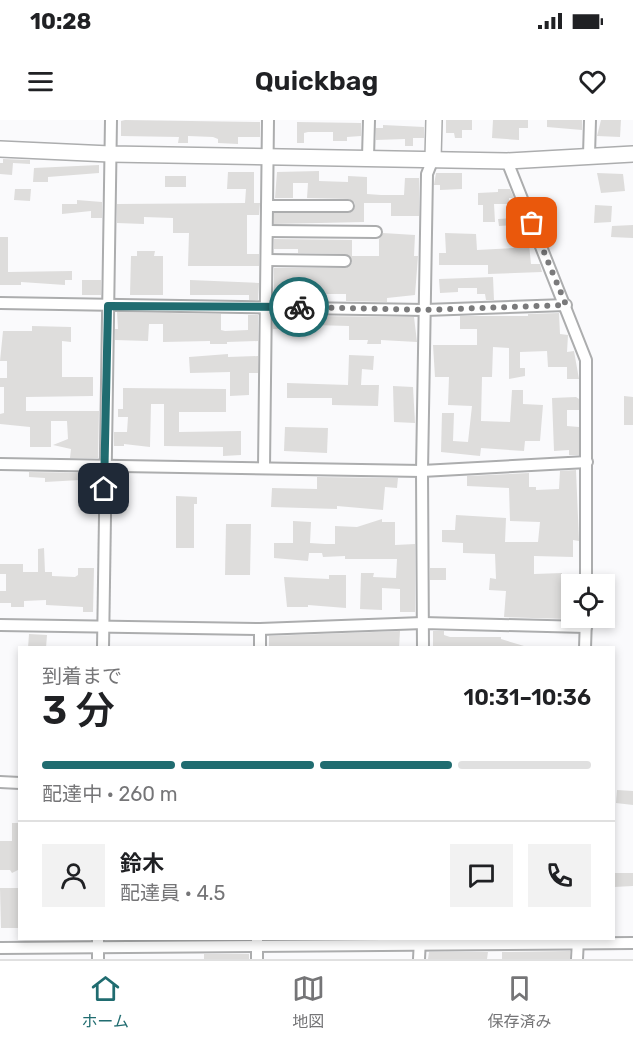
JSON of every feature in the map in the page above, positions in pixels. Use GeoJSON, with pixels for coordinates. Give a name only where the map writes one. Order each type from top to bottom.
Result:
{"type":"FeatureCollection","features":[{"type":"Feature","properties":{"kind":"street"},"geometry":{"type":"LineString","coordinates":[[103,646],[111,120]]}},
{"type":"Feature","properties":{"kind":"street"},"geometry":{"type":"LineString","coordinates":[[264,468],[268,120]]}},
{"type":"Feature","properties":{"kind":"street"},"geometry":{"type":"LineString","coordinates":[[368,158],[369,120]]}},
{"type":"Feature","properties":{"kind":"street"},"geometry":{"type":"LineString","coordinates":[[423,646],[422,471],[427,174],[433,159],[434,120]]}},
{"type":"Feature","properties":{"kind":"street"},"geometry":{"type":"LineString","coordinates":[[589,155],[590,120]]}},
{"type":"Feature","properties":{"kind":"street"},"geometry":{"type":"LineString","coordinates":[[0,149],[110,154],[507,161],[633,154]]}},
{"type":"Feature","properties":{"kind":"street"},"geometry":{"type":"LineString","coordinates":[[507,161],[586,360],[586,574]]}},
{"type":"Feature","properties":{"kind":"street"},"geometry":{"type":"LineString","coordinates":[[267,206],[348,206]]}},
{"type":"Feature","properties":{"kind":"street"},"geometry":{"type":"LineString","coordinates":[[267,231],[376,232]]}},
{"type":"Feature","properties":{"kind":"street"},"geometry":{"type":"LineString","coordinates":[[267,260],[345,261]]}},
{"type":"Feature","properties":{"kind":"street"},"geometry":{"type":"LineString","coordinates":[[0,303],[425,310],[566,305]]}},
{"type":"Feature","properties":{"kind":"street"},"geometry":{"type":"LineString","coordinates":[[0,464],[422,471],[587,462]]}},
{"type":"Feature","properties":{"kind":"street"},"geometry":{"type":"LineString","coordinates":[[0,625],[260,629],[423,623],[561,622]]}},
{"type":"Feature","properties":{"kind":"street"},"geometry":{"type":"LineString","coordinates":[[585,646],[586,628]]}},
{"type":"Feature","properties":{"kind":"street"},"geometry":{"type":"LineString","coordinates":[[260,629],[260,646]]}},
{"type":"Feature","properties":{"kind":"street"},"geometry":{"type":"LineString","coordinates":[[0,782],[18,783]]}},
{"type":"Feature","properties":{"kind":"street"},"geometry":{"type":"LineString","coordinates":[[577,942],[577,959]]}},
{"type":"Feature","properties":{"kind":"street"},"geometry":{"type":"LineString","coordinates":[[419,959],[420,943]]}},
{"type":"Feature","properties":{"kind":"street"},"geometry":{"type":"LineString","coordinates":[[0,948],[257,948],[420,943],[633,943]]}},
{"type":"Feature","properties":{"kind":"building"},"geometry":{"type":"Polygon","coordinates":[[[446,120],[472,120],[472,130],[462,130],[462,138],[455,138],[454,133],[446,133],[446,120]]]}},
{"type":"Feature","properties":{"kind":"building"},"geometry":{"type":"Polygon","coordinates":[[[493,120],[528,120],[528,128],[519,128],[519,140],[492,138],[493,120]]]}},
{"type":"Feature","properties":{"kind":"building"},"geometry":{"type":"Polygon","coordinates":[[[547,120],[582,120],[582,130],[547,127],[547,120]]]}},
{"type":"Feature","properties":{"kind":"building"},"geometry":{"type":"Polygon","coordinates":[[[601,120],[621,120],[620,137],[597,136],[601,120]]]}},
{"type":"Feature","properties":{"kind":"building"},"geometry":{"type":"Polygon","coordinates":[[[121,121],[260,122],[260,137],[238,137],[238,144],[218,143],[218,139],[213,137],[188,136],[188,143],[178,143],[179,137],[121,136],[121,121]]]}},
{"type":"Feature","properties":{"kind":"building"},"geometry":{"type":"Polygon","coordinates":[[[297,122],[361,123],[361,136],[347,137],[347,141],[333,141],[333,132],[308,132],[304,133],[304,143],[297,143],[297,122]]]}},
{"type":"Feature","properties":{"kind":"building"},"geometry":{"type":"Polygon","coordinates":[[[383,125],[424,127],[424,138],[413,138],[413,146],[405,146],[405,139],[376,140],[376,128],[383,128],[383,125]]]}},
{"type":"Feature","properties":{"kind":"building"},"geometry":{"type":"Polygon","coordinates":[[[3,159],[30,160],[30,164],[13,163],[12,175],[0,174],[0,163],[3,163],[3,159]]]}},
{"type":"Feature","properties":{"kind":"building"},"geometry":{"type":"Polygon","coordinates":[[[99,165],[99,173],[48,177],[48,182],[33,182],[34,168],[99,165]]]}},
{"type":"Feature","properties":{"kind":"building"},"geometry":{"type":"Polygon","coordinates":[[[319,171],[319,181],[348,182],[348,176],[367,177],[367,194],[381,195],[404,195],[405,178],[419,178],[419,216],[391,216],[391,203],[364,203],[364,222],[274,224],[274,213],[348,213],[354,210],[355,203],[349,199],[307,198],[308,183],[293,183],[293,198],[275,198],[277,172],[319,171]]]}},
{"type":"Feature","properties":{"kind":"building"},"geometry":{"type":"Polygon","coordinates":[[[228,172],[254,172],[254,203],[260,203],[259,215],[247,215],[247,254],[259,254],[259,266],[188,266],[189,233],[173,233],[173,218],[144,217],[144,224],[117,223],[117,204],[245,203],[246,189],[227,189],[228,172]]]}},
{"type":"Feature","properties":{"kind":"building"},"geometry":{"type":"Polygon","coordinates":[[[436,173],[462,173],[462,189],[440,190],[440,185],[434,185],[436,173]]]}},
{"type":"Feature","properties":{"kind":"building"},"geometry":{"type":"Polygon","coordinates":[[[597,173],[623,174],[625,191],[601,193],[597,173]]]}},
{"type":"Feature","properties":{"kind":"building"},"geometry":{"type":"Polygon","coordinates":[[[165,176],[186,176],[186,187],[165,187],[165,176]]]}},
{"type":"Feature","properties":{"kind":"building"},"geometry":{"type":"Polygon","coordinates":[[[15,189],[31,189],[30,201],[14,200],[15,189]]]}},
{"type":"Feature","properties":{"kind":"building"},"geometry":{"type":"Polygon","coordinates":[[[498,189],[510,189],[514,198],[509,198],[509,204],[494,204],[495,222],[483,222],[483,205],[478,205],[478,193],[498,192],[498,189]]]}},
{"type":"Feature","properties":{"kind":"building"},"geometry":{"type":"Polygon","coordinates":[[[77,200],[102,202],[102,218],[91,218],[91,211],[62,214],[62,204],[77,204],[77,200]]]}},
{"type":"Feature","properties":{"kind":"building"},"geometry":{"type":"Polygon","coordinates":[[[595,205],[612,206],[611,222],[594,223],[595,205]]]}},
{"type":"Feature","properties":{"kind":"building"},"geometry":{"type":"Polygon","coordinates":[[[514,215],[520,215],[528,234],[531,264],[540,264],[542,272],[488,274],[488,265],[439,265],[439,253],[446,253],[445,233],[476,234],[477,250],[514,248],[514,225],[499,226],[498,219],[514,218],[514,215]]]}},
{"type":"Feature","properties":{"kind":"building"},"geometry":{"type":"Polygon","coordinates":[[[633,225],[633,238],[611,237],[612,226],[633,225]]]}},
{"type":"Feature","properties":{"kind":"building"},"geometry":{"type":"Polygon","coordinates":[[[383,233],[415,235],[414,256],[418,256],[415,295],[387,298],[387,302],[346,301],[346,294],[274,294],[274,268],[345,268],[351,265],[352,261],[345,254],[298,253],[298,249],[274,249],[274,239],[352,240],[352,256],[379,256],[379,239],[383,233]]]}},
{"type":"Feature","properties":{"kind":"building"},"geometry":{"type":"Polygon","coordinates":[[[0,237],[8,237],[8,272],[72,271],[72,280],[65,280],[65,285],[21,282],[21,285],[0,285],[0,237]]]}},
{"type":"Feature","properties":{"kind":"building"},"geometry":{"type":"Polygon","coordinates":[[[137,251],[155,251],[154,256],[163,256],[163,295],[130,295],[131,256],[137,256],[137,251]]]}},
{"type":"Feature","properties":{"kind":"building"},"geometry":{"type":"Polygon","coordinates":[[[493,277],[494,300],[486,300],[485,294],[477,294],[477,288],[458,288],[458,292],[440,293],[439,279],[493,277]]]}},
{"type":"Feature","properties":{"kind":"building"},"geometry":{"type":"Polygon","coordinates":[[[82,280],[101,280],[101,295],[82,295],[82,280]]]}},
{"type":"Feature","properties":{"kind":"building"},"geometry":{"type":"Polygon","coordinates":[[[190,280],[259,283],[258,300],[249,300],[249,295],[190,295],[190,280]]]}},
{"type":"Feature","properties":{"kind":"building"},"geometry":{"type":"Polygon","coordinates":[[[117,312],[221,314],[221,330],[225,331],[248,330],[248,315],[258,315],[258,341],[227,342],[227,344],[210,344],[210,341],[163,342],[163,324],[149,324],[148,341],[115,340],[115,329],[118,329],[117,312]]]}},
{"type":"Feature","properties":{"kind":"building"},"geometry":{"type":"Polygon","coordinates":[[[559,313],[560,334],[568,335],[567,352],[574,351],[579,379],[567,379],[567,367],[548,367],[547,351],[520,352],[520,368],[525,368],[525,376],[509,379],[509,348],[493,347],[492,377],[482,377],[481,421],[510,422],[512,390],[523,390],[523,404],[543,405],[540,441],[525,441],[524,451],[481,448],[480,456],[441,452],[442,413],[454,413],[453,441],[468,442],[472,406],[448,405],[449,377],[435,377],[433,345],[477,345],[477,329],[460,329],[460,316],[528,316],[528,314],[559,313]]]}},
{"type":"Feature","properties":{"kind":"building"},"geometry":{"type":"Polygon","coordinates":[[[273,315],[292,315],[292,328],[273,329],[273,315]]]}},
{"type":"Feature","properties":{"kind":"building"},"geometry":{"type":"Polygon","coordinates":[[[313,316],[414,317],[417,342],[381,340],[381,344],[367,344],[368,340],[349,340],[349,326],[313,325],[313,316]]]}},
{"type":"Feature","properties":{"kind":"building"},"geometry":{"type":"Polygon","coordinates":[[[32,326],[71,327],[71,342],[62,341],[62,377],[93,377],[93,396],[26,397],[26,411],[99,411],[98,458],[70,458],[71,449],[53,445],[68,439],[67,421],[51,421],[51,447],[30,447],[30,427],[0,424],[0,414],[4,413],[4,387],[0,387],[0,378],[7,378],[7,361],[0,361],[3,331],[32,331],[32,326]]]}},
{"type":"Feature","properties":{"kind":"building"},"geometry":{"type":"Polygon","coordinates":[[[228,354],[228,357],[258,356],[258,373],[249,373],[249,395],[230,396],[230,372],[190,373],[189,357],[228,354]]]}},
{"type":"Feature","properties":{"kind":"building"},"geometry":{"type":"Polygon","coordinates":[[[349,355],[374,356],[373,370],[362,369],[361,385],[379,385],[378,406],[332,405],[332,398],[287,398],[287,383],[348,385],[349,355]]]}},
{"type":"Feature","properties":{"kind":"building"},"geometry":{"type":"Polygon","coordinates":[[[393,386],[413,387],[415,423],[394,422],[393,386]]]}},
{"type":"Feature","properties":{"kind":"building"},"geometry":{"type":"Polygon","coordinates":[[[123,388],[226,389],[226,412],[179,412],[179,432],[241,431],[241,455],[223,456],[223,447],[164,446],[164,404],[151,404],[150,447],[124,444],[124,446],[114,446],[114,432],[127,432],[128,417],[118,417],[118,409],[123,409],[123,388]]]}},
{"type":"Feature","properties":{"kind":"building"},"geometry":{"type":"Polygon","coordinates":[[[624,396],[633,397],[633,425],[624,425],[624,396]]]}},
{"type":"Feature","properties":{"kind":"building"},"geometry":{"type":"Polygon","coordinates":[[[576,397],[579,399],[579,410],[567,410],[567,426],[579,427],[579,455],[569,455],[569,450],[554,451],[552,398],[576,397]]]}},
{"type":"Feature","properties":{"kind":"building"},"geometry":{"type":"Polygon","coordinates":[[[285,427],[328,428],[327,453],[284,451],[285,427]]]}},
{"type":"Feature","properties":{"kind":"building"},"geometry":{"type":"Polygon","coordinates":[[[576,470],[579,541],[573,540],[573,557],[534,556],[534,574],[562,573],[561,619],[504,617],[506,591],[489,590],[490,578],[496,579],[495,554],[463,553],[463,543],[442,542],[442,530],[455,530],[456,515],[506,518],[505,542],[538,542],[540,522],[510,521],[509,488],[467,486],[467,476],[529,473],[529,487],[536,487],[536,490],[559,489],[560,471],[576,470]]]}},
{"type":"Feature","properties":{"kind":"building"},"geometry":{"type":"Polygon","coordinates":[[[29,472],[98,473],[98,479],[45,482],[45,478],[29,477],[29,472]]]}},
{"type":"Feature","properties":{"kind":"building"},"geometry":{"type":"Polygon","coordinates":[[[317,477],[398,478],[397,488],[385,487],[383,510],[337,506],[337,509],[271,507],[272,488],[317,489],[317,477]]]}},
{"type":"Feature","properties":{"kind":"building"},"geometry":{"type":"Polygon","coordinates":[[[176,496],[197,497],[197,504],[194,504],[194,548],[176,548],[176,496]]]}},
{"type":"Feature","properties":{"kind":"building"},"geometry":{"type":"Polygon","coordinates":[[[382,519],[382,522],[395,522],[395,545],[415,544],[415,612],[400,612],[400,589],[382,588],[382,610],[360,609],[361,573],[374,573],[373,577],[396,578],[397,559],[345,559],[345,556],[323,557],[322,553],[309,553],[308,561],[274,558],[274,543],[293,543],[293,521],[311,522],[310,543],[335,544],[335,526],[357,527],[382,519]]]}},
{"type":"Feature","properties":{"kind":"building"},"geometry":{"type":"Polygon","coordinates":[[[226,524],[251,524],[250,575],[225,575],[226,524]]]}},
{"type":"Feature","properties":{"kind":"building"},"geometry":{"type":"Polygon","coordinates":[[[44,548],[45,572],[52,572],[52,576],[75,577],[78,575],[78,568],[94,568],[93,612],[83,612],[83,607],[46,605],[46,600],[24,601],[24,607],[11,607],[11,603],[0,603],[0,591],[6,591],[6,574],[0,574],[0,564],[23,564],[23,572],[38,572],[38,549],[44,548]]]}},
{"type":"Feature","properties":{"kind":"building"},"geometry":{"type":"Polygon","coordinates":[[[430,568],[446,568],[446,580],[430,580],[430,568]]]}},
{"type":"Feature","properties":{"kind":"building"},"geometry":{"type":"Polygon","coordinates":[[[329,575],[346,575],[346,608],[308,605],[308,607],[287,607],[284,577],[329,579],[329,575]]]}},
{"type":"Feature","properties":{"kind":"building"},"geometry":{"type":"Polygon","coordinates":[[[400,631],[399,646],[269,646],[269,636],[400,631]]]}},
{"type":"Feature","properties":{"kind":"building"},"geometry":{"type":"Polygon","coordinates":[[[433,631],[444,631],[444,635],[450,637],[501,637],[501,639],[524,646],[433,646],[433,631]]]}},
{"type":"Feature","properties":{"kind":"building"},"geometry":{"type":"Polygon","coordinates":[[[29,634],[47,635],[46,646],[28,646],[29,634]]]}},
{"type":"Feature","properties":{"kind":"building"},"geometry":{"type":"Polygon","coordinates":[[[617,790],[633,791],[633,805],[616,803],[617,790]]]}},
{"type":"Feature","properties":{"kind":"building"},"geometry":{"type":"Polygon","coordinates":[[[12,823],[18,823],[18,870],[12,873],[10,870],[0,870],[0,841],[12,841],[12,823]]]}},
{"type":"Feature","properties":{"kind":"building"},"geometry":{"type":"Polygon","coordinates":[[[615,873],[633,873],[633,886],[615,887],[615,873]]]}},
{"type":"Feature","properties":{"kind":"building"},"geometry":{"type":"Polygon","coordinates":[[[0,888],[18,888],[18,928],[1,928],[0,888]]]}},
{"type":"Feature","properties":{"kind":"building"},"geometry":{"type":"Polygon","coordinates":[[[570,951],[570,959],[502,959],[502,952],[570,951]]]}},
{"type":"Feature","properties":{"kind":"building"},"geometry":{"type":"Polygon","coordinates":[[[429,952],[488,952],[487,959],[428,959],[429,952]]]}},
{"type":"Feature","properties":{"kind":"building"},"geometry":{"type":"Polygon","coordinates":[[[204,954],[249,954],[249,959],[204,959],[204,954]]]}},
{"type":"Feature","properties":{"kind":"way so far"},"geometry":{"type":"LineString","coordinates":[[299,307],[425,310],[566,305],[532,223]]}},
{"type":"Feature","properties":{"kind":"route"},"geometry":{"type":"LineString","coordinates":[[104,489],[108,306],[299,307]]}}]}
